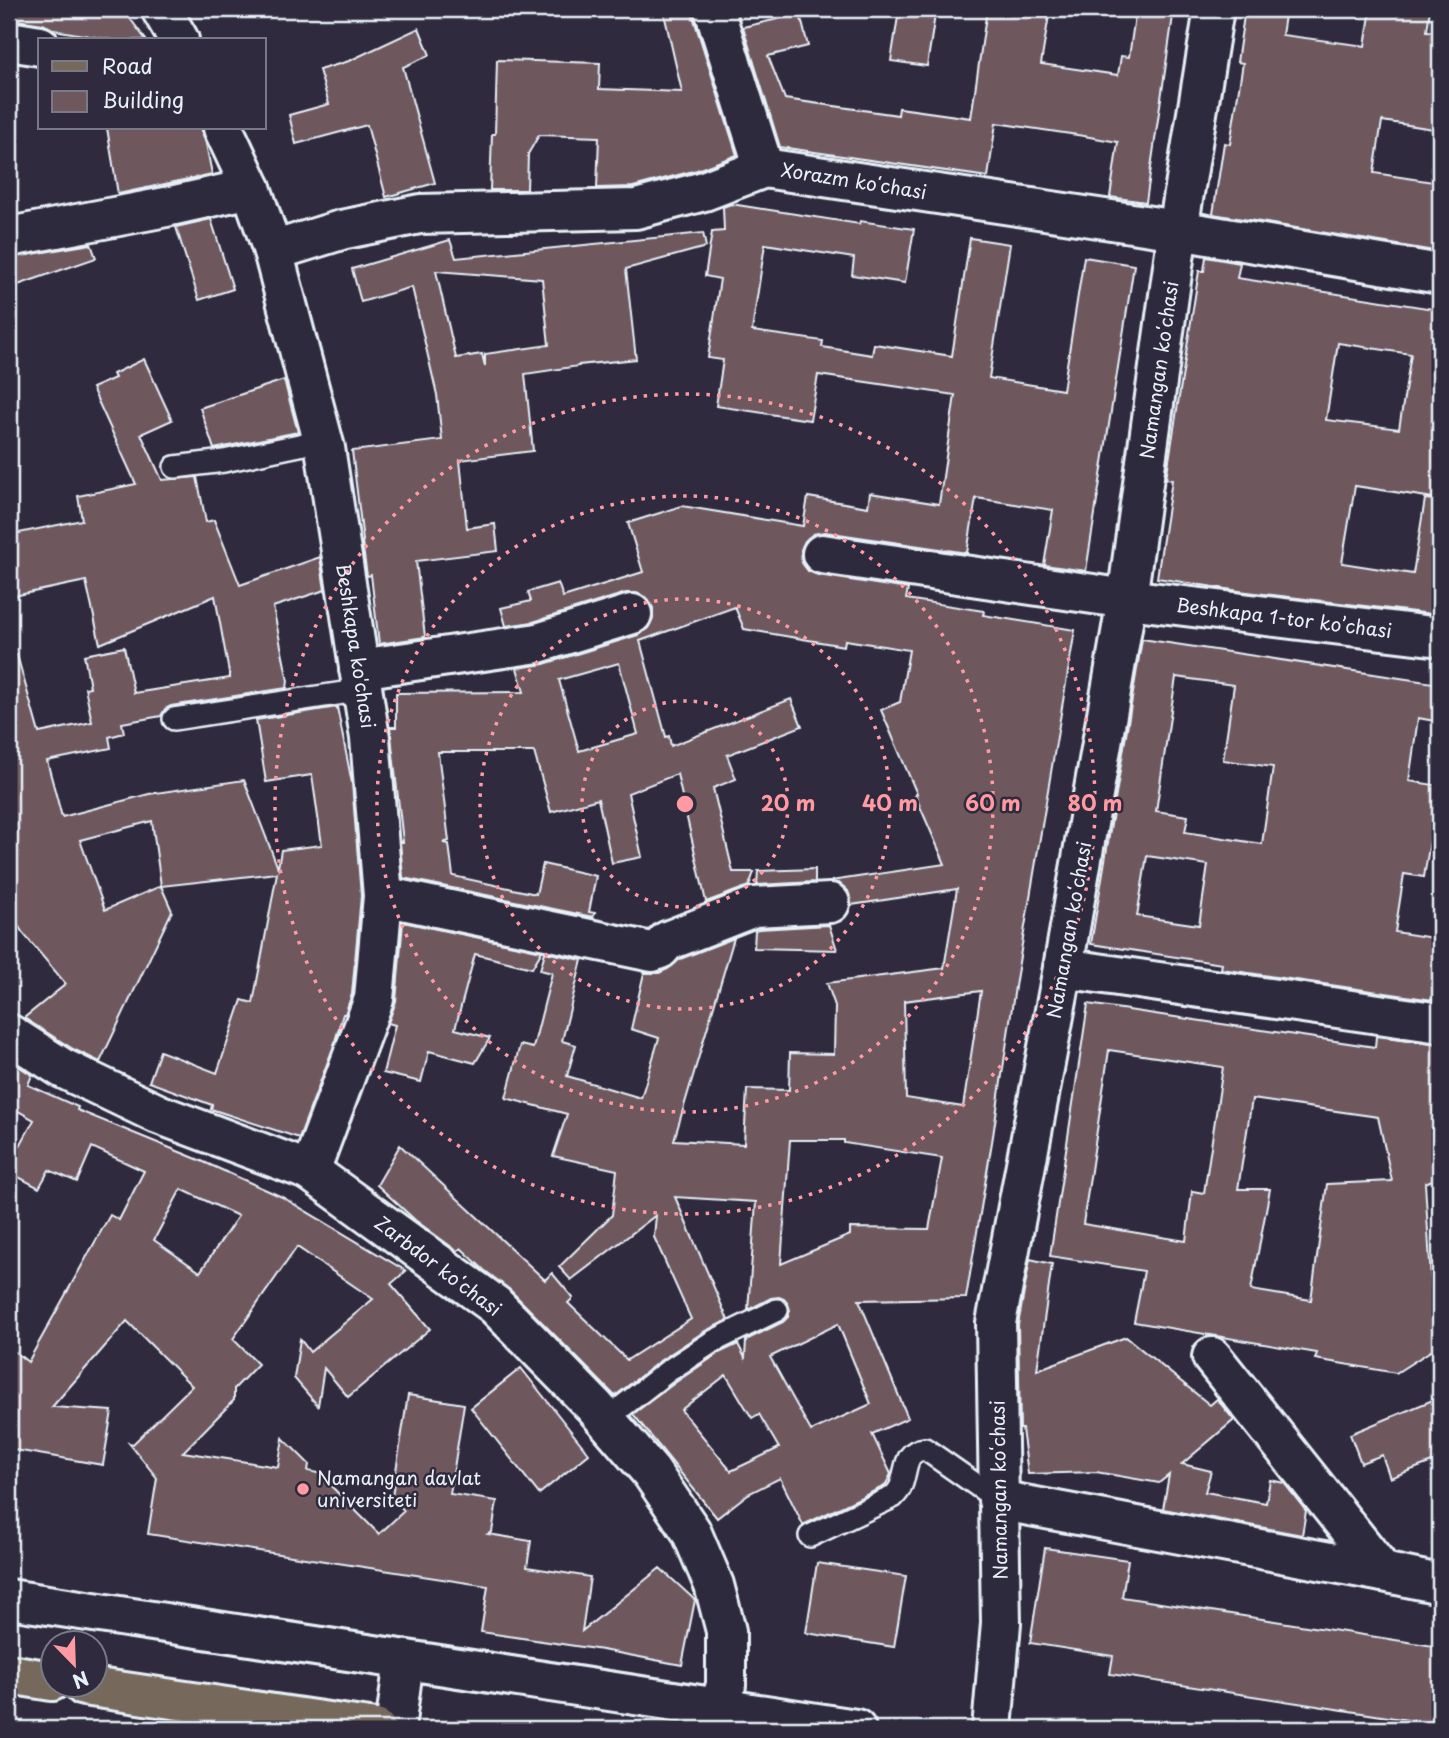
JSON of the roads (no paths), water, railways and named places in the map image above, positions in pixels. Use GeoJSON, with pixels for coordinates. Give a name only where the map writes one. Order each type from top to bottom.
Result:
{"type":"FeatureCollection","features":[{"type":"Feature","properties":{"kind":"main road"},"geometry":{"type":"LineString","coordinates":[[9,1674],[38,1679]]}},
{"type":"Feature","properties":{"kind":"main road"},"geometry":{"type":"LineString","coordinates":[[108,1689],[376,1729]]}},
{"type":"Feature","properties":{"kind":"street"},"geometry":{"type":"LineString","coordinates":[[161,9],[178,38]]}},
{"type":"Feature","properties":{"kind":"street"},"geometry":{"type":"LineString","coordinates":[[714,9],[764,168]]}},
{"type":"Feature","properties":{"kind":"street","name":"Namangan koʻchasi"},"geometry":{"type":"LineString","coordinates":[[992,1729],[1001,1623],[996,1323],[1063,968],[1127,600],[1178,230],[1214,9]]}},
{"type":"Feature","properties":{"kind":"street"},"geometry":{"type":"LineString","coordinates":[[9,41],[38,46]]}},
{"type":"Feature","properties":{"kind":"street","name":"Beshkapa ko'chasi"},"geometry":{"type":"LineString","coordinates":[[224,130],[251,188],[273,251],[323,440],[370,738],[383,895],[374,999],[310,1171]]}},
{"type":"Feature","properties":{"kind":"street","name":"Xorazm koʻchasi"},"geometry":{"type":"LineString","coordinates":[[273,251],[341,230],[420,214],[636,209],[704,191],[764,168],[1178,230],[1440,274]]}},
{"type":"Feature","properties":{"kind":"street"},"geometry":{"type":"LineString","coordinates":[[9,237],[251,188]]}},
{"type":"Feature","properties":{"kind":"street","name":"Beshkapa 1-tor koʼchasi"},"geometry":{"type":"LineString","coordinates":[[822,554],[1127,600],[1440,637]]}},
{"type":"Feature","properties":{"kind":"street"},"geometry":{"type":"LineString","coordinates":[[361,680],[538,643],[632,614]]}},
{"type":"Feature","properties":{"kind":"street"},"geometry":{"type":"LineString","coordinates":[[383,895],[652,952],[660,949],[667,941],[754,907],[830,903]]}},
{"type":"Feature","properties":{"kind":"street"},"geometry":{"type":"LineString","coordinates":[[1063,968],[1440,1023]]}},
{"type":"Feature","properties":{"kind":"street","name":"Zarbdor koʻchasi"},"geometry":{"type":"LineString","coordinates":[[9,1034],[62,1068],[158,1114],[310,1171],[495,1305],[606,1420],[651,1472],[691,1531],[714,1585],[726,1631],[726,1685],[715,1719]]}},
{"type":"Feature","properties":{"kind":"street"},"geometry":{"type":"LineString","coordinates":[[1212,1357],[1384,1572]]}},
{"type":"Feature","properties":{"kind":"street"},"geometry":{"type":"LineString","coordinates":[[998,1500],[1440,1584]]}},
{"type":"Feature","properties":{"kind":"street"},"geometry":{"type":"LineString","coordinates":[[9,1599],[404,1660],[715,1719],[856,1729]]}},
{"type":"Feature","properties":{"kind":"street"},"geometry":{"type":"LineString","coordinates":[[395,1729],[404,1660]]}},
{"type":"Feature","properties":{"kind":"lane"},"geometry":{"type":"LineString","coordinates":[[175,467],[224,461],[323,440]]}},
{"type":"Feature","properties":{"kind":"lane"},"geometry":{"type":"LineString","coordinates":[[174,719],[361,680]]}},
{"type":"Feature","properties":{"kind":"lane"},"geometry":{"type":"LineString","coordinates":[[606,1420],[668,1371],[712,1342],[777,1310]]}},
{"type":"Feature","properties":{"kind":"lane"},"geometry":{"type":"LineString","coordinates":[[810,1536],[893,1497],[900,1489],[909,1458],[917,1450],[925,1449],[998,1500]]}},
{"type":"Feature","properties":{"kind":"place","name":"Namangan davlat universiteti"},"geometry":{"type":"Point","coordinates":[303,1489]}}]}
